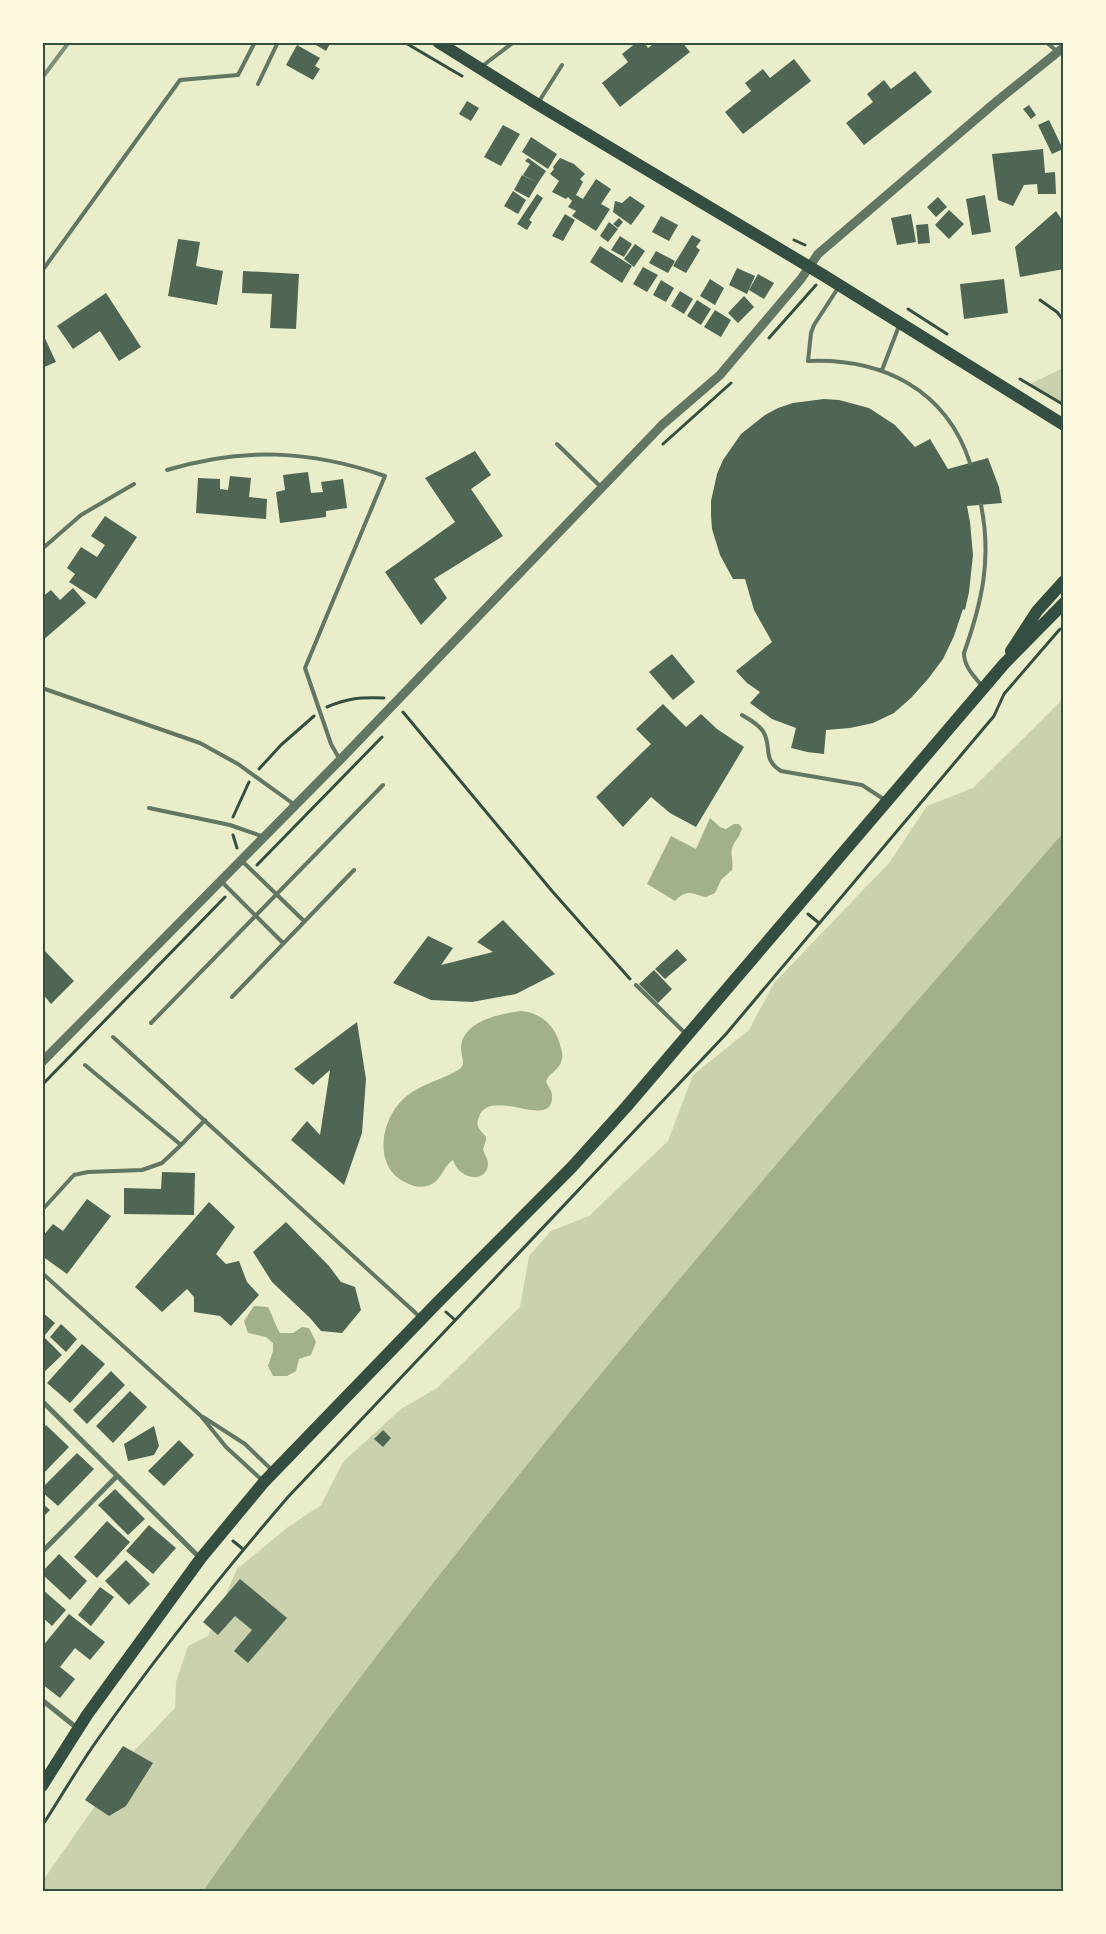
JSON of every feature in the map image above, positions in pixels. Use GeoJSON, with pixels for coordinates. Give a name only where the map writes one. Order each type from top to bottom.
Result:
{"type":"FeatureCollection","features":[{"type":"Feature","properties":{"kind":"main road"},"geometry":{"type":"LineString","coordinates":[[438,42],[810,267],[1062,423]]}},
{"type":"Feature","properties":{"kind":"main road"},"geometry":{"type":"LineString","coordinates":[[1004,664],[1027,624],[1064,581]]}},
{"type":"Feature","properties":{"kind":"main road"},"geometry":{"type":"LineString","coordinates":[[42,1786],[78,1728],[201,1558],[264,1482],[572,1166],[627,1106],[1004,664],[1064,603]]}},
{"type":"Feature","properties":{"kind":"street"},"geometry":{"type":"LineString","coordinates":[[42,1062],[340,760],[662,425],[720,375],[810,267],[818,254],[997,101],[1061,50]]}},
{"type":"Feature","properties":{"kind":"street"},"geometry":{"type":"LineString","coordinates":[[42,1402],[201,1558]]}},
{"type":"Feature","properties":{"kind":"street"},"geometry":{"type":"LineString","coordinates":[[42,1552],[117,1476]]}},
{"type":"Feature","properties":{"kind":"street"},"geometry":{"type":"LineString","coordinates":[[42,1700],[78,1728]]}},
{"type":"Feature","properties":{"kind":"lane"},"geometry":{"type":"LineString","coordinates":[[42,271],[180,80],[238,75],[255,42]]}},
{"type":"Feature","properties":{"kind":"lane"},"geometry":{"type":"LineString","coordinates":[[258,84],[278,42]]}},
{"type":"Feature","properties":{"kind":"lane"},"geometry":{"type":"LineString","coordinates":[[479,68],[514,42]]}},
{"type":"Feature","properties":{"kind":"lane"},"geometry":{"type":"LineString","coordinates":[[1046,42],[1061,50]]}},
{"type":"Feature","properties":{"kind":"lane"},"geometry":{"type":"LineString","coordinates":[[538,104],[562,65]]}},
{"type":"Feature","properties":{"kind":"lane"},"geometry":{"type":"LineString","coordinates":[[839,286],[814,325],[808,361],[852,363],[882,370],[911,384],[931,401],[956,432],[970,463]]}},
{"type":"Feature","properties":{"kind":"lane"},"geometry":{"type":"LineString","coordinates":[[882,370],[900,324]]}},
{"type":"Feature","properties":{"kind":"lane"},"geometry":{"type":"LineString","coordinates":[[558,444],[601,487]]}},
{"type":"Feature","properties":{"kind":"lane"},"geometry":{"type":"LineString","coordinates":[[167,470],[216,458],[294,454],[332,460],[385,476],[305,668],[331,744],[340,760]]}},
{"type":"Feature","properties":{"kind":"lane"},"geometry":{"type":"LineString","coordinates":[[42,549],[81,515],[134,484]]}},
{"type":"Feature","properties":{"kind":"lane"},"geometry":{"type":"LineString","coordinates":[[982,505],[986,548],[984,579],[978,610],[964,658],[966,665],[984,688]]}},
{"type":"Feature","properties":{"kind":"lane"},"geometry":{"type":"LineString","coordinates":[[42,688],[200,743],[219,752],[296,805]]}},
{"type":"Feature","properties":{"kind":"lane"},"geometry":{"type":"LineString","coordinates":[[742,715],[760,727],[765,734],[768,755],[773,766],[781,771],[862,785],[887,802]]}},
{"type":"Feature","properties":{"kind":"lane"},"geometry":{"type":"LineString","coordinates":[[151,1023],[383,785]]}},
{"type":"Feature","properties":{"kind":"lane"},"geometry":{"type":"LineString","coordinates":[[149,808],[230,825],[264,837]]}},
{"type":"Feature","properties":{"kind":"lane"},"geometry":{"type":"LineString","coordinates":[[241,860],[304,921]]}},
{"type":"Feature","properties":{"kind":"lane"},"geometry":{"type":"LineString","coordinates":[[232,997],[354,870]]}},
{"type":"Feature","properties":{"kind":"lane"},"geometry":{"type":"LineString","coordinates":[[221,881],[283,943]]}},
{"type":"Feature","properties":{"kind":"lane"},"geometry":{"type":"LineString","coordinates":[[636,985],[688,1035]]}},
{"type":"Feature","properties":{"kind":"lane"},"geometry":{"type":"LineString","coordinates":[[113,1036],[422,1319]]}},
{"type":"Feature","properties":{"kind":"lane"},"geometry":{"type":"LineString","coordinates":[[85,1065],[181,1144]]}},
{"type":"Feature","properties":{"kind":"lane"},"geometry":{"type":"LineString","coordinates":[[42,1210],[74,1175],[88,1172],[142,1170],[162,1163],[204,1120]]}},
{"type":"Feature","properties":{"kind":"lane"},"geometry":{"type":"LineString","coordinates":[[42,1273],[201,1416],[226,1448],[264,1482]]}},
{"type":"Feature","properties":{"kind":"lane"},"geometry":{"type":"LineString","coordinates":[[201,1416],[245,1444],[274,1472]]}},
{"type":"Feature","properties":{"kind":"path"},"geometry":{"type":"LineString","coordinates":[[765,343],[823,275]]}},
{"type":"Feature","properties":{"kind":"path"},"geometry":{"type":"LineString","coordinates":[[1040,300],[1057,312],[1064,321]]}},
{"type":"Feature","properties":{"kind":"path"},"geometry":{"type":"LineString","coordinates":[[904,307],[950,336]]}},
{"type":"Feature","properties":{"kind":"path"},"geometry":{"type":"LineString","coordinates":[[1019,379],[1064,405]]}},
{"type":"Feature","properties":{"kind":"path"},"geometry":{"type":"LineString","coordinates":[[660,446],[733,381]]}},
{"type":"Feature","properties":{"kind":"path"},"geometry":{"type":"LineString","coordinates":[[42,1826],[97,1740],[148,1670],[243,1549],[288,1497],[726,1034],[994,716],[1004,694],[1064,625]]}},
{"type":"Feature","properties":{"kind":"path"},"geometry":{"type":"LineString","coordinates":[[241,860],[230,825],[248,784],[254,775],[281,745],[320,711],[339,702],[358,697],[386,698],[394,702],[403,712],[552,892],[636,985]]}},
{"type":"Feature","properties":{"kind":"path"},"geometry":{"type":"LineString","coordinates":[[398,718],[403,712]]}},
{"type":"Feature","properties":{"kind":"path"},"geometry":{"type":"LineString","coordinates":[[251,870],[382,736]]}},
{"type":"Feature","properties":{"kind":"path"},"geometry":{"type":"LineString","coordinates":[[42,1085],[231,891]]}},
{"type":"Feature","properties":{"kind":"shaded area"},"geometry":{"type":"Polygon","coordinates":[[[1063,368],[1063,403],[1030,384],[1063,368]]]}},
{"type":"Feature","properties":{"kind":"shaded area"},"geometry":{"type":"Polygon","coordinates":[[[1063,695],[1063,1020],[348,1891],[43,1892],[42,1882],[133,1752],[175,1708],[176,1682],[188,1646],[208,1636],[237,1569],[288,1527],[321,1505],[343,1462],[401,1409],[437,1388],[520,1307],[529,1256],[551,1231],[589,1216],[668,1141],[693,1075],[749,1030],[774,983],[889,863],[927,806],[973,788],[1059,703],[1063,695]]]}},
{"type":"Feature","properties":{"kind":"shaded area"},"geometry":{"type":"Polygon","coordinates":[[[710,818],[720,827],[726,829],[734,824],[739,824],[742,828],[732,848],[732,870],[721,880],[715,893],[706,897],[686,893],[675,901],[647,884],[671,836],[696,849],[710,818]]]}},
{"type":"Feature","properties":{"kind":"shaded area"},"geometry":{"type":"Polygon","coordinates":[[[1063,833],[1063,1891],[203,1891],[330,1717],[529,1462],[777,1164],[1063,833]]]}},
{"type":"Feature","properties":{"kind":"shaded area"},"geometry":{"type":"Polygon","coordinates":[[[521,1011],[529,1012],[542,1018],[552,1028],[559,1040],[562,1055],[561,1063],[546,1081],[552,1093],[550,1106],[543,1110],[495,1105],[485,1108],[479,1117],[478,1123],[479,1128],[486,1137],[483,1149],[488,1164],[483,1175],[472,1177],[466,1175],[456,1167],[453,1160],[446,1166],[436,1181],[427,1186],[413,1186],[395,1176],[385,1157],[384,1135],[387,1124],[398,1105],[412,1092],[461,1068],[463,1063],[461,1046],[464,1037],[476,1024],[503,1014],[521,1011]]]}},
{"type":"Feature","properties":{"kind":"shaded area"},"geometry":{"type":"Polygon","coordinates":[[[254,1306],[268,1307],[280,1333],[293,1333],[302,1327],[309,1328],[316,1342],[311,1355],[299,1359],[296,1371],[287,1376],[273,1376],[268,1366],[273,1351],[273,1343],[266,1337],[248,1333],[244,1321],[254,1306]]]}},
{"type":"Feature","properties":{"kind":"building"},"geometry":{"type":"Polygon","coordinates":[[[311,42],[331,42],[326,51],[311,42]]]}},
{"type":"Feature","properties":{"kind":"building"},"geometry":{"type":"Polygon","coordinates":[[[637,42],[644,42],[648,48],[656,42],[682,42],[690,52],[620,107],[602,83],[628,62],[622,54],[637,42]]]}},
{"type":"Feature","properties":{"kind":"building"},"geometry":{"type":"Polygon","coordinates":[[[297,45],[320,58],[315,66],[320,69],[313,80],[286,65],[297,45]]]}},
{"type":"Feature","properties":{"kind":"building"},"geometry":{"type":"Polygon","coordinates":[[[794,59],[811,81],[743,134],[725,112],[751,91],[745,83],[763,69],[770,78],[794,59]]]}},
{"type":"Feature","properties":{"kind":"building"},"geometry":{"type":"Polygon","coordinates":[[[915,71],[932,92],[864,145],[846,123],[873,102],[867,94],[884,80],[891,89],[915,71]]]}},
{"type":"Feature","properties":{"kind":"building"},"geometry":{"type":"Polygon","coordinates":[[[467,101],[479,108],[471,121],[459,114],[467,101]]]}},
{"type":"Feature","properties":{"kind":"building"},"geometry":{"type":"Polygon","coordinates":[[[1029,105],[1036,115],[1031,119],[1023,109],[1029,105]]]}},
{"type":"Feature","properties":{"kind":"building"},"geometry":{"type":"Polygon","coordinates":[[[1049,120],[1063,149],[1052,154],[1038,125],[1049,120]]]}},
{"type":"Feature","properties":{"kind":"building"},"geometry":{"type":"Polygon","coordinates":[[[503,125],[520,134],[501,166],[484,157],[503,125]]]}},
{"type":"Feature","properties":{"kind":"building"},"geometry":{"type":"Polygon","coordinates":[[[531,137],[557,154],[548,169],[522,152],[531,137]]]}},
{"type":"Feature","properties":{"kind":"building"},"geometry":{"type":"Polygon","coordinates":[[[1043,149],[1045,173],[1055,172],[1056,194],[1038,194],[1037,184],[1024,185],[1013,206],[998,200],[992,154],[1043,149]]]}},
{"type":"Feature","properties":{"kind":"building"},"geometry":{"type":"Polygon","coordinates":[[[528,158],[546,171],[538,183],[523,175],[530,164],[525,161],[528,158]]]}},
{"type":"Feature","properties":{"kind":"building"},"geometry":{"type":"Polygon","coordinates":[[[560,158],[574,164],[585,174],[580,179],[583,182],[576,195],[583,199],[596,179],[611,189],[601,204],[610,209],[596,231],[572,216],[576,211],[568,207],[572,201],[568,197],[566,199],[552,192],[559,181],[550,174],[560,158]]]}},
{"type":"Feature","properties":{"kind":"building"},"geometry":{"type":"Polygon","coordinates":[[[522,175],[538,183],[529,198],[514,190],[522,175]]]}},
{"type":"Feature","properties":{"kind":"building"},"geometry":{"type":"Polygon","coordinates":[[[513,191],[526,200],[518,214],[504,206],[513,191]]]}},
{"type":"Feature","properties":{"kind":"building"},"geometry":{"type":"Polygon","coordinates":[[[537,194],[543,198],[529,220],[532,222],[527,230],[517,224],[537,194]]]}},
{"type":"Feature","properties":{"kind":"building"},"geometry":{"type":"Polygon","coordinates":[[[985,195],[991,232],[972,235],[966,199],[985,195]]]}},
{"type":"Feature","properties":{"kind":"building"},"geometry":{"type":"Polygon","coordinates":[[[630,196],[645,206],[631,225],[613,212],[615,201],[622,203],[630,196]]]}},
{"type":"Feature","properties":{"kind":"building"},"geometry":{"type":"Polygon","coordinates":[[[938,197],[947,207],[936,217],[927,207],[938,197]]]}},
{"type":"Feature","properties":{"kind":"building"},"geometry":{"type":"Polygon","coordinates":[[[949,210],[964,224],[949,239],[935,225],[949,210]]]}},
{"type":"Feature","properties":{"kind":"building"},"geometry":{"type":"Polygon","coordinates":[[[1056,211],[1064,223],[1064,269],[1020,277],[1015,247],[1056,211]]]}},
{"type":"Feature","properties":{"kind":"building"},"geometry":{"type":"Polygon","coordinates":[[[565,214],[575,220],[563,241],[552,236],[565,214]]]}},
{"type":"Feature","properties":{"kind":"building"},"geometry":{"type":"Polygon","coordinates":[[[911,214],[916,242],[897,245],[891,218],[911,214]]]}},
{"type":"Feature","properties":{"kind":"building"},"geometry":{"type":"Polygon","coordinates":[[[661,216],[678,225],[669,241],[652,232],[661,216]]]}},
{"type":"Feature","properties":{"kind":"building"},"geometry":{"type":"Polygon","coordinates":[[[619,218],[623,222],[618,228],[613,224],[619,218]]]}},
{"type":"Feature","properties":{"kind":"building"},"geometry":{"type":"Polygon","coordinates":[[[609,222],[618,229],[608,242],[600,236],[609,222]]]}},
{"type":"Feature","properties":{"kind":"building"},"geometry":{"type":"Polygon","coordinates":[[[928,224],[930,243],[918,244],[916,225],[928,224]]]}},
{"type":"Feature","properties":{"kind":"building"},"geometry":{"type":"Polygon","coordinates":[[[692,235],[701,240],[696,247],[700,250],[686,273],[673,266],[692,235]]]}},
{"type":"Feature","properties":{"kind":"building"},"geometry":{"type":"Polygon","coordinates":[[[620,236],[632,244],[624,257],[611,250],[620,236]]]}},
{"type":"Feature","properties":{"kind":"building"},"geometry":{"type":"Polygon","coordinates":[[[178,239],[200,242],[196,266],[223,271],[217,305],[168,296],[178,239]]]}},
{"type":"Feature","properties":{"kind":"building"},"geometry":{"type":"Polygon","coordinates":[[[635,244],[645,251],[634,267],[624,259],[635,244]]]}},
{"type":"Feature","properties":{"kind":"building"},"geometry":{"type":"Polygon","coordinates":[[[600,246],[632,266],[622,283],[590,262],[600,246]]]}},
{"type":"Feature","properties":{"kind":"building"},"geometry":{"type":"Polygon","coordinates":[[[656,251],[675,261],[668,273],[649,263],[656,251]]]}},
{"type":"Feature","properties":{"kind":"building"},"geometry":{"type":"Polygon","coordinates":[[[643,267],[658,275],[647,292],[633,284],[643,267]]]}},
{"type":"Feature","properties":{"kind":"building"},"geometry":{"type":"Polygon","coordinates":[[[737,268],[755,276],[747,294],[729,285],[737,268]]]}},
{"type":"Feature","properties":{"kind":"building"},"geometry":{"type":"Polygon","coordinates":[[[243,271],[299,274],[296,329],[270,328],[272,294],[242,293],[243,271]]]}},
{"type":"Feature","properties":{"kind":"building"},"geometry":{"type":"Polygon","coordinates":[[[758,274],[774,283],[764,299],[749,290],[758,274]]]}},
{"type":"Feature","properties":{"kind":"building"},"geometry":{"type":"Polygon","coordinates":[[[710,279],[724,288],[715,305],[700,296],[710,279]]]}},
{"type":"Feature","properties":{"kind":"building"},"geometry":{"type":"Polygon","coordinates":[[[1004,279],[1008,313],[964,319],[960,284],[1004,279]]]}},
{"type":"Feature","properties":{"kind":"building"},"geometry":{"type":"Polygon","coordinates":[[[661,280],[674,288],[666,302],[653,295],[661,280]]]}},
{"type":"Feature","properties":{"kind":"building"},"geometry":{"type":"Polygon","coordinates":[[[680,291],[693,299],[684,314],[671,306],[680,291]]]}},
{"type":"Feature","properties":{"kind":"building"},"geometry":{"type":"Polygon","coordinates":[[[106,293],[141,347],[119,361],[100,331],[73,349],[57,326],[106,293]]]}},
{"type":"Feature","properties":{"kind":"building"},"geometry":{"type":"Polygon","coordinates":[[[744,296],[754,307],[738,323],[728,313],[744,296]]]}},
{"type":"Feature","properties":{"kind":"building"},"geometry":{"type":"Polygon","coordinates":[[[697,300],[711,309],[701,325],[687,316],[697,300]]]}},
{"type":"Feature","properties":{"kind":"building"},"geometry":{"type":"Polygon","coordinates":[[[715,310],[731,320],[721,337],[704,327],[715,310]]]}},
{"type":"Feature","properties":{"kind":"building"},"geometry":{"type":"Polygon","coordinates":[[[42,332],[56,362],[42,368],[42,332]]]}},
{"type":"Feature","properties":{"kind":"building"},"geometry":{"type":"Polygon","coordinates":[[[824,399],[839,400],[869,408],[895,425],[915,447],[930,439],[948,469],[988,458],[999,487],[1002,503],[967,506],[973,555],[969,592],[965,610],[963,609],[954,636],[943,659],[911,698],[894,713],[873,723],[850,728],[826,730],[824,754],[791,748],[796,728],[772,719],[750,703],[760,692],[747,683],[736,671],[772,642],[754,610],[745,579],[733,579],[720,555],[712,529],[711,501],[717,474],[723,460],[741,434],[765,415],[778,408],[793,403],[824,399]]]}},
{"type":"Feature","properties":{"kind":"building"},"geometry":{"type":"Polygon","coordinates":[[[475,451],[491,475],[471,489],[503,536],[434,579],[447,598],[421,625],[385,572],[455,522],[425,478],[475,451]]]}},
{"type":"Feature","properties":{"kind":"building"},"geometry":{"type":"Polygon","coordinates":[[[308,472],[311,493],[323,492],[321,482],[343,479],[347,508],[326,511],[326,517],[280,523],[276,492],[285,490],[283,475],[308,472]]]}},
{"type":"Feature","properties":{"kind":"building"},"geometry":{"type":"Polygon","coordinates":[[[230,476],[251,478],[249,497],[267,499],[266,519],[196,513],[198,478],[220,479],[220,489],[228,490],[230,476]]]}},
{"type":"Feature","properties":{"kind":"building"},"geometry":{"type":"Polygon","coordinates":[[[105,516],[137,537],[96,599],[69,582],[75,574],[67,568],[81,547],[97,557],[105,545],[91,536],[105,516]]]}},
{"type":"Feature","properties":{"kind":"building"},"geometry":{"type":"Polygon","coordinates":[[[73,588],[86,603],[42,641],[42,597],[51,590],[60,600],[73,588]]]}},
{"type":"Feature","properties":{"kind":"building"},"geometry":{"type":"Polygon","coordinates":[[[672,654],[695,682],[673,700],[649,672],[672,654]]]}},
{"type":"Feature","properties":{"kind":"building"},"geometry":{"type":"Polygon","coordinates":[[[663,704],[686,727],[701,714],[717,729],[744,747],[696,827],[670,813],[651,797],[623,827],[596,797],[651,744],[636,729],[663,704]]]}},
{"type":"Feature","properties":{"kind":"building"},"geometry":{"type":"Polygon","coordinates":[[[503,920],[555,974],[516,994],[472,1002],[431,1000],[393,983],[428,936],[453,948],[441,965],[493,952],[477,942],[503,920]]]}},
{"type":"Feature","properties":{"kind":"building"},"geometry":{"type":"Polygon","coordinates":[[[42,948],[74,981],[51,1004],[42,993],[42,948]]]}},
{"type":"Feature","properties":{"kind":"building"},"geometry":{"type":"Polygon","coordinates":[[[677,949],[687,960],[665,979],[655,969],[677,949]]]}},
{"type":"Feature","properties":{"kind":"building"},"geometry":{"type":"Polygon","coordinates":[[[654,970],[672,989],[658,1003],[639,984],[654,970]]]}},
{"type":"Feature","properties":{"kind":"building"},"geometry":{"type":"Polygon","coordinates":[[[357,1022],[366,1079],[362,1133],[344,1185],[291,1140],[307,1121],[320,1135],[330,1070],[313,1085],[294,1069],[357,1022]]]}},
{"type":"Feature","properties":{"kind":"building"},"geometry":{"type":"Polygon","coordinates":[[[162,1172],[195,1173],[194,1215],[124,1214],[124,1188],[161,1189],[162,1172]]]}},
{"type":"Feature","properties":{"kind":"building"},"geometry":{"type":"Polygon","coordinates":[[[87,1199],[111,1216],[67,1274],[42,1256],[42,1237],[53,1224],[63,1231],[87,1199]]]}},
{"type":"Feature","properties":{"kind":"building"},"geometry":{"type":"Polygon","coordinates":[[[209,1202],[235,1227],[216,1254],[226,1264],[239,1261],[247,1282],[259,1295],[231,1326],[220,1316],[194,1312],[194,1297],[187,1289],[162,1312],[135,1287],[209,1202]]]}},
{"type":"Feature","properties":{"kind":"building"},"geometry":{"type":"Polygon","coordinates":[[[286,1222],[329,1266],[341,1282],[355,1287],[361,1310],[342,1333],[321,1331],[272,1282],[253,1252],[286,1222]]]}},
{"type":"Feature","properties":{"kind":"building"},"geometry":{"type":"Polygon","coordinates":[[[42,1312],[55,1323],[45,1335],[42,1333],[42,1312]]]}},
{"type":"Feature","properties":{"kind":"building"},"geometry":{"type":"Polygon","coordinates":[[[61,1324],[77,1339],[66,1352],[50,1337],[61,1324]]]}},
{"type":"Feature","properties":{"kind":"building"},"geometry":{"type":"Polygon","coordinates":[[[45,1338],[62,1355],[42,1374],[42,1341],[45,1338]]]}},
{"type":"Feature","properties":{"kind":"building"},"geometry":{"type":"Polygon","coordinates":[[[82,1344],[105,1364],[70,1403],[47,1383],[82,1344]]]}},
{"type":"Feature","properties":{"kind":"building"},"geometry":{"type":"Polygon","coordinates":[[[111,1371],[125,1385],[87,1424],[73,1410],[111,1371]]]}},
{"type":"Feature","properties":{"kind":"building"},"geometry":{"type":"Polygon","coordinates":[[[130,1391],[147,1407],[113,1443],[96,1426],[130,1391]]]}},
{"type":"Feature","properties":{"kind":"building"},"geometry":{"type":"Polygon","coordinates":[[[46,1425],[69,1447],[42,1475],[42,1429],[46,1425]]]}},
{"type":"Feature","properties":{"kind":"building"},"geometry":{"type":"Polygon","coordinates":[[[154,1426],[159,1446],[154,1455],[128,1461],[124,1444],[154,1426]]]}},
{"type":"Feature","properties":{"kind":"building"},"geometry":{"type":"Polygon","coordinates":[[[383,1430],[391,1438],[383,1447],[374,1439],[383,1430]]]}},
{"type":"Feature","properties":{"kind":"building"},"geometry":{"type":"Polygon","coordinates":[[[179,1440],[194,1455],[164,1486],[148,1471],[179,1440]]]}},
{"type":"Feature","properties":{"kind":"building"},"geometry":{"type":"Polygon","coordinates":[[[77,1453],[94,1469],[58,1506],[42,1492],[42,1488],[77,1453]]]}},
{"type":"Feature","properties":{"kind":"building"},"geometry":{"type":"Polygon","coordinates":[[[115,1489],[145,1519],[128,1535],[98,1505],[115,1489]]]}},
{"type":"Feature","properties":{"kind":"building"},"geometry":{"type":"Polygon","coordinates":[[[42,1503],[50,1510],[42,1518],[42,1503]]]}},
{"type":"Feature","properties":{"kind":"building"},"geometry":{"type":"Polygon","coordinates":[[[107,1521],[130,1542],[97,1578],[74,1557],[107,1521]]]}},
{"type":"Feature","properties":{"kind":"building"},"geometry":{"type":"Polygon","coordinates":[[[149,1525],[176,1548],[153,1574],[126,1551],[149,1525]]]}},
{"type":"Feature","properties":{"kind":"building"},"geometry":{"type":"Polygon","coordinates":[[[59,1554],[87,1581],[70,1600],[42,1574],[59,1554]]]}},
{"type":"Feature","properties":{"kind":"building"},"geometry":{"type":"Polygon","coordinates":[[[126,1560],[150,1584],[129,1605],[105,1581],[126,1560]]]}},
{"type":"Feature","properties":{"kind":"building"},"geometry":{"type":"Polygon","coordinates":[[[240,1579],[287,1618],[248,1663],[234,1651],[252,1630],[235,1616],[218,1635],[203,1622],[240,1579]]]}},
{"type":"Feature","properties":{"kind":"building"},"geometry":{"type":"Polygon","coordinates":[[[100,1587],[114,1597],[91,1626],[78,1615],[100,1587]]]}},
{"type":"Feature","properties":{"kind":"building"},"geometry":{"type":"Polygon","coordinates":[[[42,1589],[66,1610],[52,1626],[42,1617],[42,1589]]]}},
{"type":"Feature","properties":{"kind":"building"},"geometry":{"type":"Polygon","coordinates":[[[69,1614],[105,1642],[90,1660],[75,1648],[60,1667],[75,1679],[60,1698],[42,1684],[42,1647],[69,1614]]]}},
{"type":"Feature","properties":{"kind":"building"},"geometry":{"type":"Polygon","coordinates":[[[123,1746],[153,1763],[126,1806],[109,1816],[85,1800],[123,1746]]]}},
{"type":"Feature","properties":{"kind":"railway"},"geometry":{"type":"LineString","coordinates":[[42,78],[69,42]]}}]}
